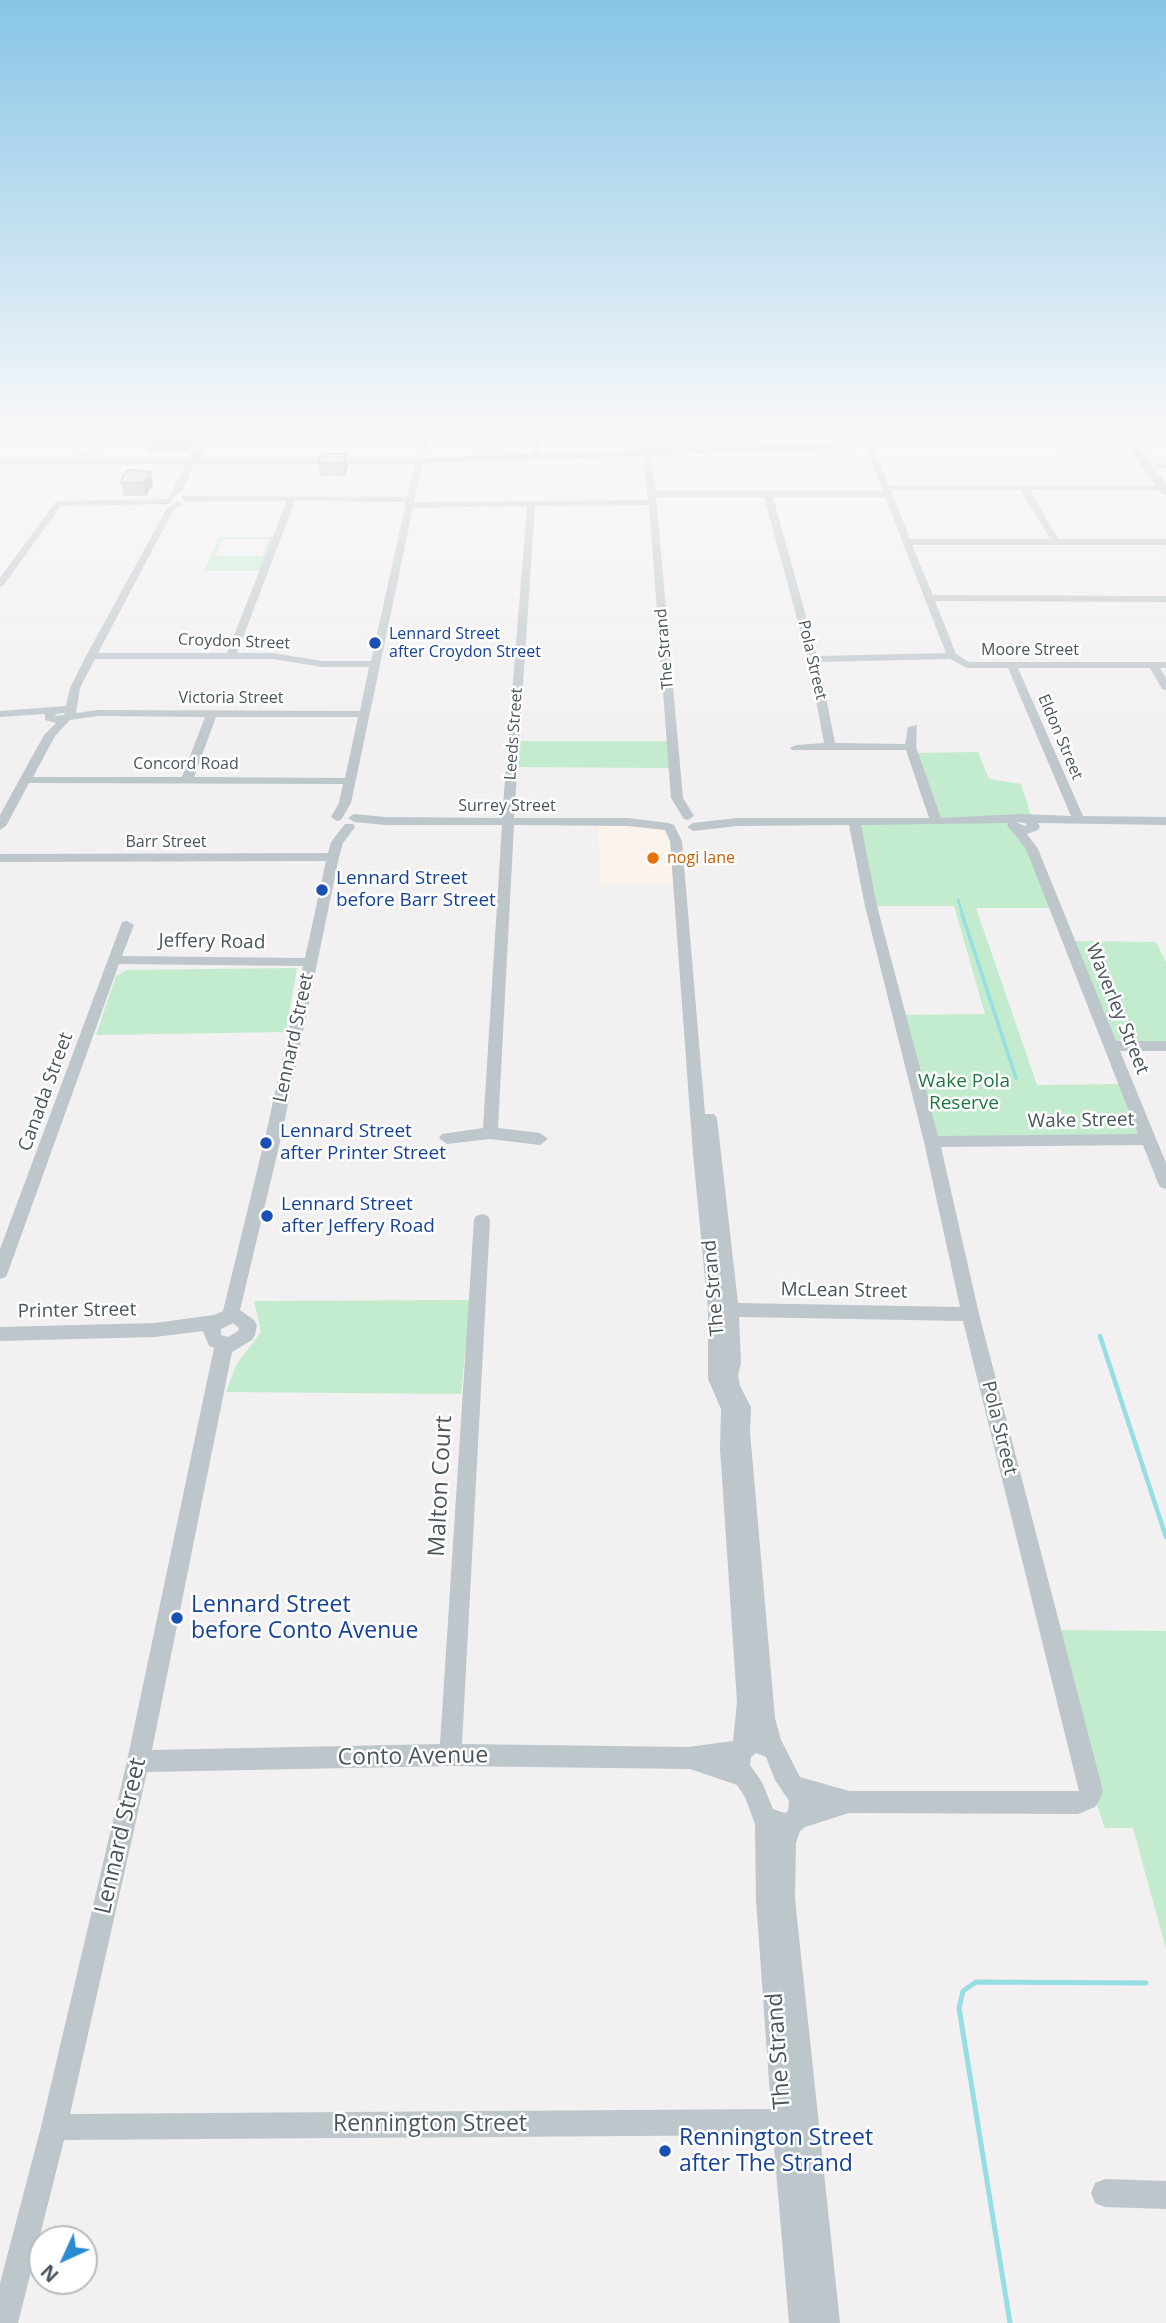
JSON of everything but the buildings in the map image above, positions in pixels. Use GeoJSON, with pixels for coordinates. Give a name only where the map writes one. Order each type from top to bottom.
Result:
{"type":"FeatureCollection","features":[{"type":"Feature","properties":{"kind":"street"},"geometry":{"type":"LineString","coordinates":[[0,584],[27,542]]}},
{"type":"Feature","properties":{"kind":"street"},"geometry":{"type":"LineString","coordinates":[[0,826],[50,735],[69,714],[75,688],[149,542]]}},
{"type":"Feature","properties":{"kind":"street"},"geometry":{"type":"LineString","coordinates":[[231,655],[275,542]]}},
{"type":"Feature","properties":{"kind":"street","name":"Lennard Street"},"geometry":{"type":"LineString","coordinates":[[4,2323],[54,2127],[138,1762],[221,1330],[273,1138],[335,849],[346,822],[348,781],[403,542]]}},
{"type":"Feature","properties":{"kind":"street","name":"Leeds Street"},"geometry":{"type":"LineString","coordinates":[[491,1133],[508,822],[528,542]]}},
{"type":"Feature","properties":{"kind":"street","name":"The Strand"},"geometry":{"type":"LineString","coordinates":[[656,542],[723,1310],[732,1363],[729,1375],[731,1387],[742,1407],[741,1432],[764,1718],[771,1746],[801,1798],[786,1820],[783,1899],[803,2323]]}},
{"type":"Feature","properties":{"kind":"street","name":"Pola Street"},"geometry":{"type":"LineString","coordinates":[[781,542],[813,659],[830,746]]}},
{"type":"Feature","properties":{"kind":"street"},"geometry":{"type":"LineString","coordinates":[[907,542],[953,656]]}},
{"type":"Feature","properties":{"kind":"street"},"geometry":{"type":"LineString","coordinates":[[929,598],[1166,599]]}},
{"type":"Feature","properties":{"kind":"street","name":"Croydon Street"},"geometry":{"type":"LineString","coordinates":[[91,656],[273,656],[322,664],[374,664]]}},
{"type":"Feature","properties":{"kind":"street","name":"Moore Street"},"geometry":{"type":"LineString","coordinates":[[813,659],[953,656],[967,665],[1166,665]]}},
{"type":"Feature","properties":{"kind":"street"},"geometry":{"type":"LineString","coordinates":[[1153,665],[1166,687]]}},
{"type":"Feature","properties":{"kind":"street","name":"Eldon Street"},"geometry":{"type":"LineString","coordinates":[[1012,666],[1079,820]]}},
{"type":"Feature","properties":{"kind":"street"},"geometry":{"type":"LineString","coordinates":[[50,735],[52,714],[75,688]]}},
{"type":"Feature","properties":{"kind":"street"},"geometry":{"type":"LineString","coordinates":[[0,714],[52,714]]}},
{"type":"Feature","properties":{"kind":"street","name":"Victoria Street"},"geometry":{"type":"LineString","coordinates":[[52,714],[363,714]]}},
{"type":"Feature","properties":{"kind":"street"},"geometry":{"type":"LineString","coordinates":[[187,780],[211,715]]}},
{"type":"Feature","properties":{"kind":"street"},"geometry":{"type":"LineString","coordinates":[[913,727],[910,747],[936,821]]}},
{"type":"Feature","properties":{"kind":"street"},"geometry":{"type":"LineString","coordinates":[[796,748],[910,747]]}},
{"type":"Feature","properties":{"kind":"street","name":"Concord Road"},"geometry":{"type":"LineString","coordinates":[[25,780],[348,781]]}},
{"type":"Feature","properties":{"kind":"street","name":"Surrey Street"},"geometry":{"type":"LineString","coordinates":[[346,822],[964,821],[1023,825],[1079,820],[1166,821]]}},
{"type":"Feature","properties":{"kind":"street","name":"Pola Street"},"geometry":{"type":"LineString","coordinates":[[793,1786],[849,1802],[1078,1803],[1092,1791],[970,1314],[932,1142],[871,906],[854,822]]}},
{"type":"Feature","properties":{"kind":"street","name":"Waverley Street"},"geometry":{"type":"LineString","coordinates":[[1023,825],[1166,1183]]}},
{"type":"Feature","properties":{"kind":"street","name":"Barr Street"},"geometry":{"type":"LineString","coordinates":[[0,858],[335,849]]}},
{"type":"Feature","properties":{"kind":"street","name":"Canada Street"},"geometry":{"type":"LineString","coordinates":[[0,1272],[127,925]]}},
{"type":"Feature","properties":{"kind":"street","name":"Jeffery Road"},"geometry":{"type":"LineString","coordinates":[[115,960],[309,962]]}},
{"type":"Feature","properties":{"kind":"street"},"geometry":{"type":"LineString","coordinates":[[1111,1046],[1166,1046]]}},
{"type":"Feature","properties":{"kind":"street"},"geometry":{"type":"LineString","coordinates":[[447,1138],[491,1133],[540,1139]]}},
{"type":"Feature","properties":{"kind":"street","name":"Wake Street"},"geometry":{"type":"LineString","coordinates":[[932,1142],[1148,1139]]}},
{"type":"Feature","properties":{"kind":"street","name":"Malton Court"},"geometry":{"type":"LineString","coordinates":[[450,1755],[482,1220]]}},
{"type":"Feature","properties":{"kind":"street","name":"The Strand"},"geometry":{"type":"LineString","coordinates":[[723,1310],[717,1379],[730,1409],[729,1448],[748,1702],[738,1764],[743,1776]]}},
{"type":"Feature","properties":{"kind":"street","name":"McLean Street"},"geometry":{"type":"LineString","coordinates":[[723,1310],[970,1314]]}},
{"type":"Feature","properties":{"kind":"street","name":"Printer Street"},"geometry":{"type":"LineString","coordinates":[[0,1334],[221,1330]]}},
{"type":"Feature","properties":{"kind":"street","name":"Conto Avenue"},"geometry":{"type":"LineString","coordinates":[[138,1762],[450,1755],[688,1758],[742,1749],[758,1741],[771,1746]]}},
{"type":"Feature","properties":{"kind":"street","name":"Conto Avenue"},"geometry":{"type":"LineString","coordinates":[[688,1758],[743,1776]]}},
{"type":"Feature","properties":{"kind":"street"},"geometry":{"type":"LineString","coordinates":[[743,1776],[754,1790],[759,1808],[786,1820]]}},
{"type":"Feature","properties":{"kind":"street","name":"Pola Street"},"geometry":{"type":"LineString","coordinates":[[786,1820],[849,1802]]}},
{"type":"Feature","properties":{"kind":"street","name":"The Strand"},"geometry":{"type":"LineString","coordinates":[[795,2122],[826,2323]]}},
{"type":"Feature","properties":{"kind":"street","name":"Rennington Street"},"geometry":{"type":"LineString","coordinates":[[54,2127],[795,2122]]}},
{"type":"Feature","properties":{"kind":"street"},"geometry":{"type":"LineString","coordinates":[[1105,2193],[1166,2194]]}},
{"type":"Feature","properties":{"kind":"shaded area"},"geometry":{"type":"Polygon","coordinates":[[[598,822],[665,823],[667,831],[681,831],[687,885],[601,885],[598,822]]]}},
{"type":"Feature","properties":{"kind":"green space"},"geometry":{"type":"Polygon","coordinates":[[[217,542],[221,542],[215,556],[262,556],[268,542],[272,542],[261,571],[204,571],[217,542]]]}},
{"type":"Feature","properties":{"kind":"green space"},"geometry":{"type":"Polygon","coordinates":[[[514,741],[673,741],[675,768],[512,767],[514,741]]]}},
{"type":"Feature","properties":{"kind":"green space","name":"Wake Pola Reserve"},"geometry":{"type":"Polygon","coordinates":[[[978,752],[989,779],[1021,784],[1034,825],[1014,820],[1025,831],[1054,908],[976,908],[1037,1085],[1126,1084],[1148,1139],[932,1142],[899,1015],[985,1014],[954,906],[871,906],[854,822],[936,821],[912,753],[978,752]]]}},
{"type":"Feature","properties":{"kind":"green space"},"geometry":{"type":"Polygon","coordinates":[[[1069,941],[1156,942],[1166,962],[1166,1046],[1111,1046],[1069,941]]]}},
{"type":"Feature","properties":{"kind":"green space"},"geometry":{"type":"Polygon","coordinates":[[[297,968],[286,1032],[96,1035],[116,976],[127,970],[297,968]]]}},
{"type":"Feature","properties":{"kind":"green space"},"geometry":{"type":"Polygon","coordinates":[[[470,1300],[461,1394],[226,1392],[236,1365],[261,1332],[254,1301],[470,1300]]]}},
{"type":"Feature","properties":{"kind":"green space"},"geometry":{"type":"Polygon","coordinates":[[[1051,1630],[1166,1631],[1166,1949],[1133,1828],[1105,1828],[1092,1791],[1051,1630]]]}},
{"type":"Feature","properties":{"kind":"waterway"},"geometry":{"type":"LineString","coordinates":[[958,900],[963,915]]}},
{"type":"Feature","properties":{"kind":"waterway"},"geometry":{"type":"LineString","coordinates":[[962,914],[1016,1078]]}},
{"type":"Feature","properties":{"kind":"waterway"},"geometry":{"type":"LineString","coordinates":[[1100,1336],[1166,1537]]}},
{"type":"Feature","properties":{"kind":"waterway"},"geometry":{"type":"LineString","coordinates":[[1010,2323],[959,2008],[963,1991],[976,1982],[1146,1983]]}},
{"type":"Feature","properties":{"kind":"place","name":"Lennard Street after Croydon Street"},"geometry":{"type":"Point","coordinates":[375,643]}},
{"type":"Feature","properties":{"kind":"place","name":"nogi lane"},"geometry":{"type":"Point","coordinates":[653,858]}},
{"type":"Feature","properties":{"kind":"place","name":"Lennard Street before Barr Street"},"geometry":{"type":"Point","coordinates":[322,890]}},
{"type":"Feature","properties":{"kind":"place","name":"Lennard Street after Printer Street"},"geometry":{"type":"Point","coordinates":[266,1143]}},
{"type":"Feature","properties":{"kind":"place","name":"Lennard Street after Jeffery Road"},"geometry":{"type":"Point","coordinates":[267,1216]}},
{"type":"Feature","properties":{"kind":"place","name":"Lennard Street before Conto Avenue"},"geometry":{"type":"Point","coordinates":[177,1618]}},
{"type":"Feature","properties":{"kind":"place","name":"Rennington Street after The Strand"},"geometry":{"type":"Point","coordinates":[665,2151]}}]}
